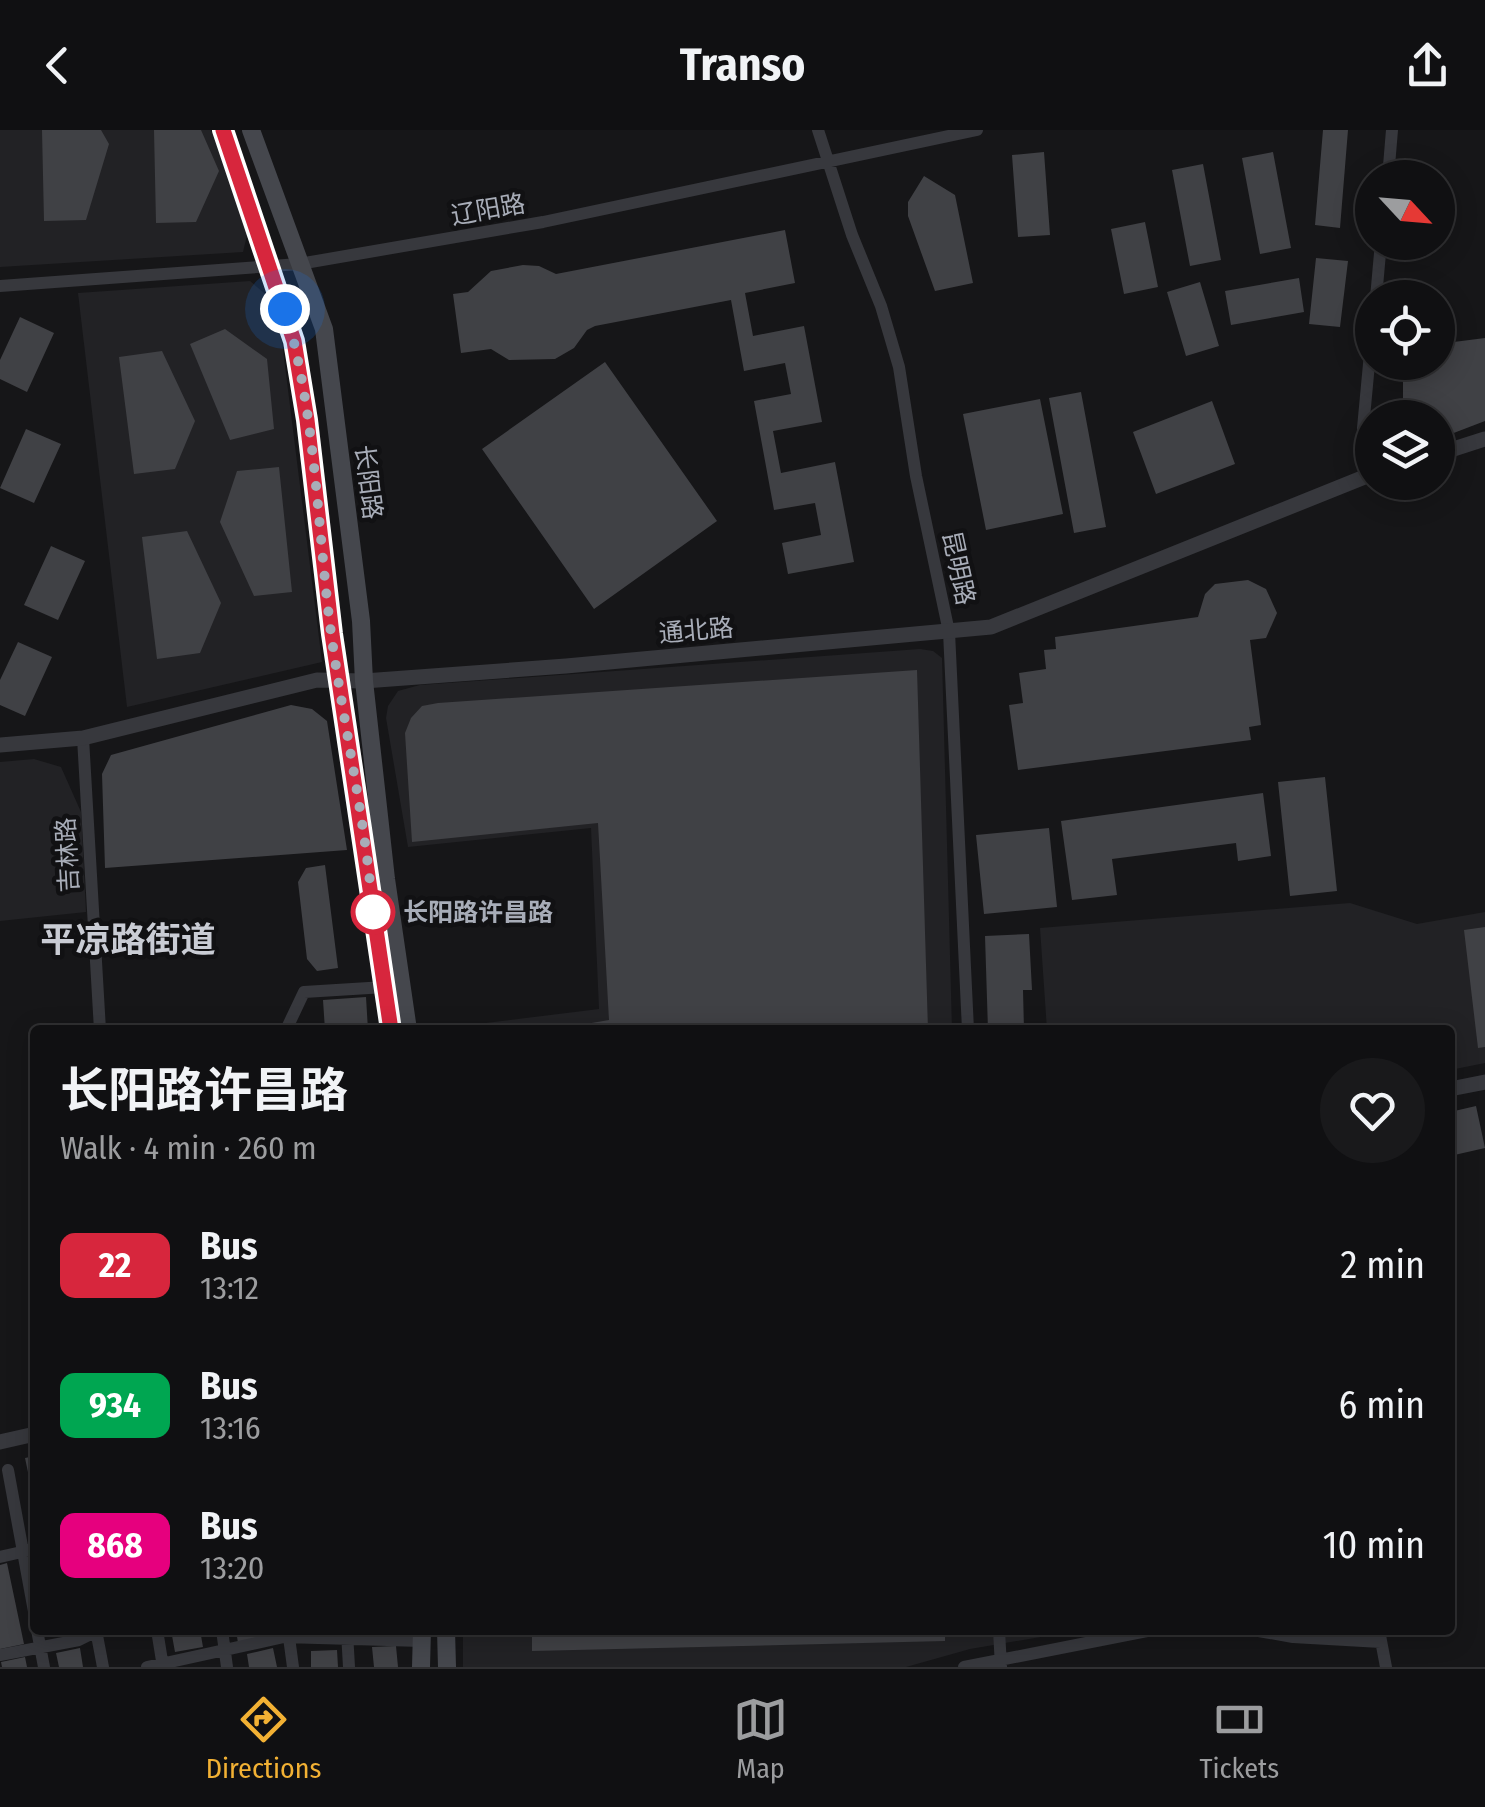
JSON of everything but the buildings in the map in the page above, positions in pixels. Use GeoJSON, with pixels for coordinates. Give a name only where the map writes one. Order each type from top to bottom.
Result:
{"type":"FeatureCollection","features":[{"type":"Feature","properties":{"kind":"main road"},"geometry":{"type":"LineString","coordinates":[[223,130],[294,341],[338,680],[390,1025]]}},
{"type":"Feature","properties":{"kind":"main road","name":"长阳路"},"geometry":{"type":"LineString","coordinates":[[250,130],[324,329],[361,621],[386,880],[407,1025]]}},
{"type":"Feature","properties":{"kind":"main road"},"geometry":{"type":"LineString","coordinates":[[446,1635],[447,1667]]}},
{"type":"Feature","properties":{"kind":"main road"},"geometry":{"type":"LineString","coordinates":[[422,1636],[422,1667]]}},
{"type":"Feature","properties":{"kind":"street","name":"昆明路"},"geometry":{"type":"LineString","coordinates":[[818,130],[899,367],[916,476],[949,632],[968,1025]]}},
{"type":"Feature","properties":{"kind":"street","name":"辽阳路"},"geometry":{"type":"LineString","coordinates":[[0,286],[298,264],[543,222],[976,130]]}},
{"type":"Feature","properties":{"kind":"street"},"geometry":{"type":"LineString","coordinates":[[1390,160],[1392,130]]}},
{"type":"Feature","properties":{"kind":"street"},"geometry":{"type":"LineString","coordinates":[[1455,449],[1485,439]]}},
{"type":"Feature","properties":{"kind":"street","name":"通北路"},"geometry":{"type":"LineString","coordinates":[[0,745],[83,738],[317,680],[364,681],[991,627],[1355,480]]}},
{"type":"Feature","properties":{"kind":"street","name":"吉林路"},"geometry":{"type":"LineString","coordinates":[[83,738],[100,1025]]}},
{"type":"Feature","properties":{"kind":"street"},"geometry":{"type":"LineString","coordinates":[[288,1025],[304,992],[385,987]]}},
{"type":"Feature","properties":{"kind":"street"},"geometry":{"type":"LineString","coordinates":[[1455,1088],[1485,1082]]}},
{"type":"Feature","properties":{"kind":"street"},"geometry":{"type":"LineString","coordinates":[[0,1442],[30,1435]]}},
{"type":"Feature","properties":{"kind":"street"},"geometry":{"type":"LineString","coordinates":[[0,1556],[29,1550],[8,1470]]}},
{"type":"Feature","properties":{"kind":"street"},"geometry":{"type":"LineString","coordinates":[[39,1635],[44,1667]]}},
{"type":"Feature","properties":{"kind":"street"},"geometry":{"type":"LineString","coordinates":[[0,1655],[88,1635]]}},
{"type":"Feature","properties":{"kind":"street"},"geometry":{"type":"LineString","coordinates":[[98,1635],[103,1667]]}},
{"type":"Feature","properties":{"kind":"street"},"geometry":{"type":"LineString","coordinates":[[159,1635],[162,1665]]}},
{"type":"Feature","properties":{"kind":"street"},"geometry":{"type":"LineString","coordinates":[[222,1635],[227,1667]]}},
{"type":"Feature","properties":{"kind":"street"},"geometry":{"type":"LineString","coordinates":[[147,1667],[284,1635]]}},
{"type":"Feature","properties":{"kind":"street"},"geometry":{"type":"LineString","coordinates":[[288,1635],[293,1667]]}},
{"type":"Feature","properties":{"kind":"street"},"geometry":{"type":"LineString","coordinates":[[348,1635],[349,1667]]}},
{"type":"Feature","properties":{"kind":"street"},"geometry":{"type":"LineString","coordinates":[[385,1635],[422,1636]]}},
{"type":"Feature","properties":{"kind":"street"},"geometry":{"type":"LineString","coordinates":[[999,1635],[1001,1663]]}},
{"type":"Feature","properties":{"kind":"street"},"geometry":{"type":"LineString","coordinates":[[964,1667],[1001,1663],[1129,1635]]}},
{"type":"Feature","properties":{"kind":"street"},"geometry":{"type":"LineString","coordinates":[[1278,1635],[1380,1636],[1386,1667]]}},
{"type":"Feature","properties":{"kind":"shaded area"},"geometry":{"type":"Polygon","coordinates":[[[0,130],[211,130],[248,231],[243,252],[0,267],[0,130]]]}},
{"type":"Feature","properties":{"kind":"shaded area"},"geometry":{"type":"Polygon","coordinates":[[[250,281],[270,298],[282,342],[322,662],[127,707],[78,293],[250,281]]]}},
{"type":"Feature","properties":{"kind":"shaded area"},"geometry":{"type":"Polygon","coordinates":[[[933,651],[942,658],[952,1025],[469,1025],[599,1009],[591,828],[408,847],[386,718],[388,706],[398,691],[420,685],[933,651]]]}},
{"type":"Feature","properties":{"kind":"shaded area"},"geometry":{"type":"Polygon","coordinates":[[[34,759],[61,767],[81,812],[86,912],[0,921],[0,762],[34,759]]]}},
{"type":"Feature","properties":{"kind":"shaded area"},"geometry":{"type":"Polygon","coordinates":[[[1350,903],[1417,924],[1485,912],[1485,1063],[1455,1069],[1455,1025],[1047,1025],[1040,928],[1350,903]]]}},
{"type":"Feature","properties":{"kind":"shaded area"},"geometry":{"type":"Polygon","coordinates":[[[463,1635],[1052,1635],[970,1649],[906,1667],[463,1667],[463,1635]]]}},
{"type":"Feature","properties":{"kind":"bus line","name":"22"},"geometry":{"type":"LineString","coordinates":[[223,130],[294,341],[332,634],[390,1025]]}},
{"type":"Feature","properties":{"kind":"place","name":"长阳路许昌路"},"geometry":{"type":"Point","coordinates":[373,912]}},
{"type":"Feature","properties":{"kind":"district","name":"平凉路街道"},"geometry":{"type":"Point","coordinates":[128,940]}},
{"type":"Feature","properties":{"kind":"route"},"geometry":{"type":"LineString","coordinates":[[285,309],[307,420],[332,634],[373,912]]}}]}
